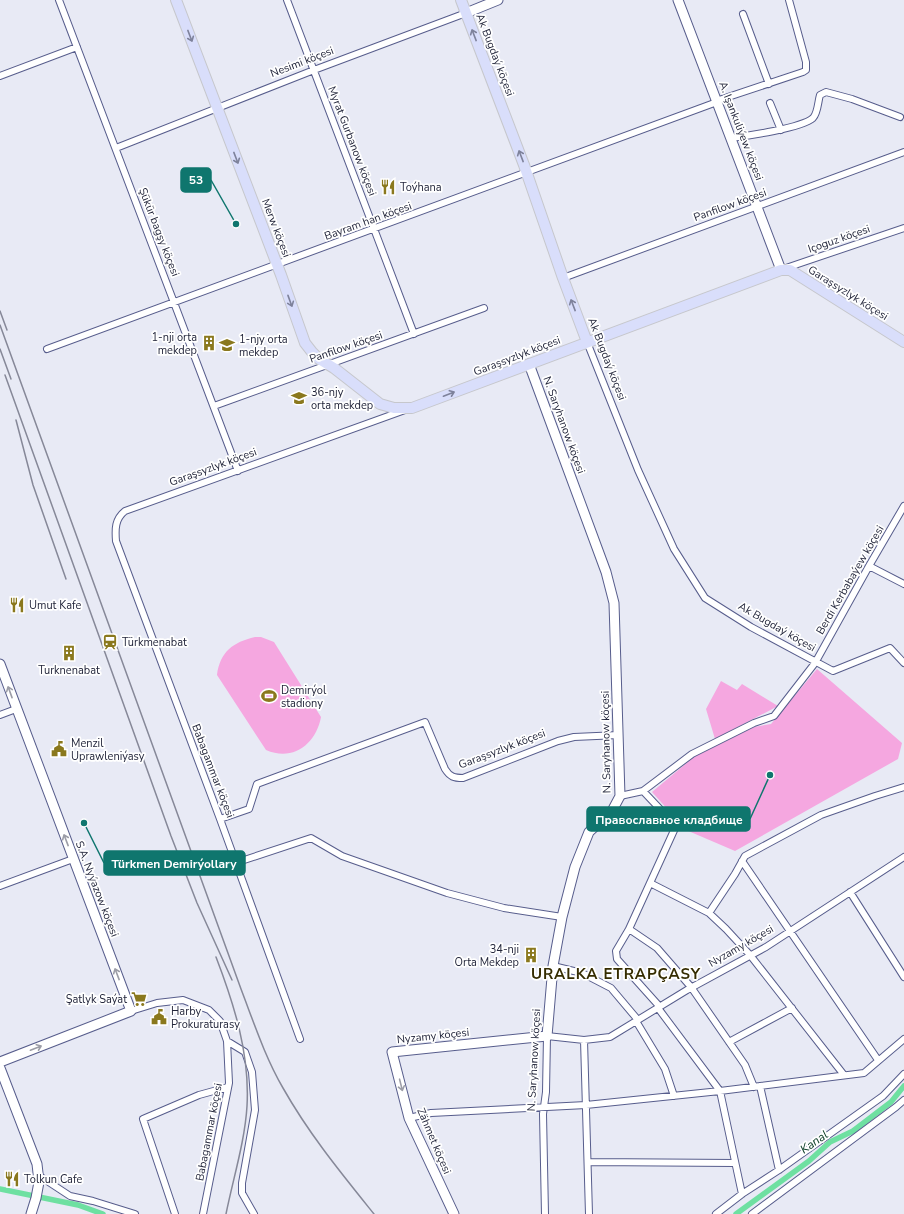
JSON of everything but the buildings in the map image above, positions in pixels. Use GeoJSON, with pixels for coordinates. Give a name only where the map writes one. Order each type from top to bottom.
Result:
{"type":"FeatureCollection","features":[{"type":"Feature","properties":{"kind":"main road","name":"Merw köçesi"},"geometry":{"type":"LineString","coordinates":[[176,0],[277,264],[305,343],[312,352],[380,404],[394,408],[412,408]]}},
{"type":"Feature","properties":{"kind":"main road","name":"Ak Bugdaý köçesi"},"geometry":{"type":"LineString","coordinates":[[461,0],[527,173],[563,278],[587,342]]}},
{"type":"Feature","properties":{"kind":"main road","name":"Nesimi köçesi"},"geometry":{"type":"LineString","coordinates":[[466,12],[498,0]]}},
{"type":"Feature","properties":{"kind":"main road","name":"A. Işankuliýew köçesi"},"geometry":{"type":"LineString","coordinates":[[678,0],[781,270]]}},
{"type":"Feature","properties":{"kind":"main road","name":"Garaşsyzlyk köçesi"},"geometry":{"type":"LineString","coordinates":[[412,408],[781,270],[790,270],[904,342]]}},
{"type":"Feature","properties":{"kind":"main road","name":"N. Saryhanow köçesi"},"geometry":{"type":"LineString","coordinates":[[529,364],[606,572],[614,603],[619,735],[620,796],[612,811],[589,832],[575,867],[562,917],[553,966],[547,1036]]}},
{"type":"Feature","properties":{"kind":"main road","name":"S.A. Nyýazow köçesi"},"geometry":{"type":"LineString","coordinates":[[0,664],[131,1011]]}},
{"type":"Feature","properties":{"kind":"main road"},"geometry":{"type":"LineString","coordinates":[[0,1062],[131,1011]]}},
{"type":"Feature","properties":{"kind":"main road","name":"Nyzamy köçesi"},"geometry":{"type":"LineString","coordinates":[[392,1052],[547,1036]]}},
{"type":"Feature","properties":{"kind":"main road","name":"Zähmet köçesi"},"geometry":{"type":"LineString","coordinates":[[392,1052],[409,1118],[454,1214]]}},
{"type":"Feature","properties":{"kind":"main road"},"geometry":{"type":"LineString","coordinates":[[0,1068],[37,1164],[39,1178],[36,1198],[31,1214]]}},
{"type":"Feature","properties":{"kind":"street","name":"Şükür bagşy köçesi"},"geometry":{"type":"LineString","coordinates":[[61,0],[77,47],[238,471]]}},
{"type":"Feature","properties":{"kind":"street","name":"Myrat Gurbanow köçesi"},"geometry":{"type":"LineString","coordinates":[[287,0],[414,334]]}},
{"type":"Feature","properties":{"kind":"street","name":"Bayram han köçesi"},"geometry":{"type":"LineString","coordinates":[[47,349],[527,173],[717,101],[803,72],[806,70],[806,62],[790,0]]}},
{"type":"Feature","properties":{"kind":"street","name":"Nesimi köçesi"},"geometry":{"type":"LineString","coordinates":[[116,148],[466,12]]}},
{"type":"Feature","properties":{"kind":"street"},"geometry":{"type":"LineString","coordinates":[[743,14],[769,84]]}},
{"type":"Feature","properties":{"kind":"street"},"geometry":{"type":"LineString","coordinates":[[0,76],[77,47]]}},
{"type":"Feature","properties":{"kind":"street"},"geometry":{"type":"LineString","coordinates":[[731,138],[781,130],[807,122],[813,118],[820,95],[826,92],[852,99],[900,117]]}},
{"type":"Feature","properties":{"kind":"street"},"geometry":{"type":"LineString","coordinates":[[770,103],[781,130]]}},
{"type":"Feature","properties":{"kind":"street","name":"Panfilow köçesi"},"geometry":{"type":"LineString","coordinates":[[563,278],[904,152]]}},
{"type":"Feature","properties":{"kind":"street","name":"Içoguz köçesi"},"geometry":{"type":"LineString","coordinates":[[781,270],[904,228]]}},
{"type":"Feature","properties":{"kind":"street","name":"Panfilow köçesi"},"geometry":{"type":"LineString","coordinates":[[214,406],[484,308]]}},
{"type":"Feature","properties":{"kind":"street","name":"Ak Bugdaý köçesi"},"geometry":{"type":"LineString","coordinates":[[587,342],[638,470],[674,550],[706,598],[751,627],[815,663],[833,671],[890,648],[904,663]]}},
{"type":"Feature","properties":{"kind":"street","name":"Garaşsyzlyk köçesi"},"geometry":{"type":"LineString","coordinates":[[125,511],[412,408]]}},
{"type":"Feature","properties":{"kind":"street","name":"Berdi Kerbabaýew köçesi"},"geometry":{"type":"LineString","coordinates":[[620,796],[643,791],[692,754],[754,723],[774,716],[815,663],[869,566],[901,519],[904,506]]}},
{"type":"Feature","properties":{"kind":"street","name":"Babagammar köçesi"},"geometry":{"type":"LineString","coordinates":[[125,511],[120,515],[117,522],[115,529],[116,541],[300,1040]]}},
{"type":"Feature","properties":{"kind":"street"},"geometry":{"type":"LineString","coordinates":[[869,566],[904,584]]}},
{"type":"Feature","properties":{"kind":"street"},"geometry":{"type":"LineString","coordinates":[[0,715],[16,709]]}},
{"type":"Feature","properties":{"kind":"street","name":"Garaşsyzlyk köçesi"},"geometry":{"type":"LineString","coordinates":[[220,820],[249,809],[257,784],[425,722],[445,770],[449,776],[455,778],[464,778],[558,741],[574,737],[619,735]]}},
{"type":"Feature","properties":{"kind":"street"},"geometry":{"type":"LineString","coordinates":[[709,913],[745,856],[821,815],[904,787]]}},
{"type":"Feature","properties":{"kind":"street"},"geometry":{"type":"LineString","coordinates":[[643,791],[676,826],[629,929],[616,951],[617,959],[659,1007],[720,1091],[742,1194]]}},
{"type":"Feature","properties":{"kind":"street"},"geometry":{"type":"LineString","coordinates":[[235,863],[311,838],[342,856],[447,893],[504,908],[562,917]]}},
{"type":"Feature","properties":{"kind":"street","name":"Nyzamy köçesi"},"geometry":{"type":"LineString","coordinates":[[547,1036],[584,1040],[610,1037],[691,987],[790,931],[904,857]]}},
{"type":"Feature","properties":{"kind":"street"},"geometry":{"type":"LineString","coordinates":[[0,886],[73,859]]}},
{"type":"Feature","properties":{"kind":"street"},"geometry":{"type":"LineString","coordinates":[[742,861],[878,1060]]}},
{"type":"Feature","properties":{"kind":"street"},"geometry":{"type":"LineString","coordinates":[[650,883],[709,913],[750,955],[844,1075]]}},
{"type":"Feature","properties":{"kind":"street"},"geometry":{"type":"LineString","coordinates":[[850,892],[904,977]]}},
{"type":"Feature","properties":{"kind":"street"},"geometry":{"type":"LineString","coordinates":[[629,929],[658,948],[691,987],[745,1065],[757,1086],[779,1170]]}},
{"type":"Feature","properties":{"kind":"street"},"geometry":{"type":"LineString","coordinates":[[553,966],[582,973],[612,988],[637,1021],[665,1069],[674,1096]]}},
{"type":"Feature","properties":{"kind":"street","name":"Babagammar köçesi"},"geometry":{"type":"LineString","coordinates":[[131,1011],[157,1003],[183,1000],[209,1010],[220,1021],[227,1042],[228,1087],[203,1214]]}},
{"type":"Feature","properties":{"kind":"street"},"geometry":{"type":"LineString","coordinates":[[729,1042],[792,1008]]}},
{"type":"Feature","properties":{"kind":"street","name":"N. Saryhanow köçesi"},"geometry":{"type":"LineString","coordinates":[[546,1214],[544,1202],[543,1114],[546,1092],[547,1036]]}},
{"type":"Feature","properties":{"kind":"street"},"geometry":{"type":"LineString","coordinates":[[409,1118],[431,1113],[586,1105],[720,1091],[864,1072],[904,1039]]}},
{"type":"Feature","properties":{"kind":"street"},"geometry":{"type":"LineString","coordinates":[[584,1040],[589,1214]]}},
{"type":"Feature","properties":{"kind":"street"},"geometry":{"type":"LineString","coordinates":[[227,1042],[245,1052],[252,1072],[255,1110],[242,1183],[242,1192],[254,1214]]}},
{"type":"Feature","properties":{"kind":"street"},"geometry":{"type":"LineString","coordinates":[[716,1214],[742,1194],[779,1170],[883,1096],[904,1074]]}},
{"type":"Feature","properties":{"kind":"street"},"geometry":{"type":"LineString","coordinates":[[175,1214],[142,1119],[199,1095],[228,1087]]}},
{"type":"Feature","properties":{"kind":"street"},"geometry":{"type":"LineString","coordinates":[[752,1214],[904,1100]]}},
{"type":"Feature","properties":{"kind":"street"},"geometry":{"type":"LineString","coordinates":[[588,1162],[735,1164]]}},
{"type":"Feature","properties":{"kind":"street"},"geometry":{"type":"LineString","coordinates":[[39,1178],[70,1196],[93,1201],[135,1214]]}},
{"type":"Feature","properties":{"kind":"shaded area","name":"Demirýol stadiony"},"geometry":{"type":"Polygon","coordinates":[[[255,637],[261,637],[274,642],[321,717],[318,727],[309,742],[294,752],[285,754],[266,750],[217,675],[221,660],[229,649],[240,642],[255,637]]]}},
{"type":"Feature","properties":{"kind":"shaded area"},"geometry":{"type":"Polygon","coordinates":[[[817,669],[902,743],[898,759],[735,851],[686,830],[652,792],[695,756],[754,727],[771,724],[817,669]]]}},
{"type":"Feature","properties":{"kind":"shaded area"},"geometry":{"type":"Polygon","coordinates":[[[721,681],[737,690],[742,684],[778,706],[715,739],[706,709],[721,681]]]}},
{"type":"Feature","properties":{"kind":"waterway","name":"Kanal"},"geometry":{"type":"LineString","coordinates":[[736,1214],[809,1161],[830,1142],[853,1131],[891,1102],[904,1086]]}},
{"type":"Feature","properties":{"kind":"waterway","name":"Kanal"},"geometry":{"type":"LineString","coordinates":[[0,1189],[78,1205],[103,1214]]}},
{"type":"Feature","properties":{"kind":"railway"},"geometry":{"type":"LineString","coordinates":[[0,311],[7,330]]}},
{"type":"Feature","properties":{"kind":"railway"},"geometry":{"type":"LineString","coordinates":[[0,325],[265,1052],[293,1105],[326,1153],[374,1214]]}},
{"type":"Feature","properties":{"kind":"railway"},"geometry":{"type":"LineString","coordinates":[[0,349],[11,379]]}},
{"type":"Feature","properties":{"kind":"railway"},"geometry":{"type":"LineString","coordinates":[[5,375],[171,836],[197,903],[232,980]]}},
{"type":"Feature","properties":{"kind":"railway"},"geometry":{"type":"LineString","coordinates":[[16,420],[33,485],[66,579]]}},
{"type":"Feature","properties":{"kind":"railway"},"geometry":{"type":"LineString","coordinates":[[216,957],[235,1011],[243,1048],[247,1087],[247,1106],[244,1133],[226,1214]]}},
{"type":"Feature","properties":{"kind":"place","name":"Toýhana"},"geometry":{"type":"Point","coordinates":[388,187]}},
{"type":"Feature","properties":{"kind":"place","name":"53"},"geometry":{"type":"Point","coordinates":[236,224]}},
{"type":"Feature","properties":{"kind":"place","name":"1-nji orta mekdep"},"geometry":{"type":"Point","coordinates":[209,343]}},
{"type":"Feature","properties":{"kind":"place","name":"1-njy orta mekdep"},"geometry":{"type":"Point","coordinates":[227,345]}},
{"type":"Feature","properties":{"kind":"place","name":"36-njy orta mekdep"},"geometry":{"type":"Point","coordinates":[299,398]}},
{"type":"Feature","properties":{"kind":"place","name":"Umut Kafe"},"geometry":{"type":"Point","coordinates":[17,605]}},
{"type":"Feature","properties":{"kind":"place","name":"Türkmenabat"},"geometry":{"type":"Point","coordinates":[110,642]}},
{"type":"Feature","properties":{"kind":"place","name":"Turknenabat"},"geometry":{"type":"Point","coordinates":[69,653]}},
{"type":"Feature","properties":{"kind":"place","name":"Demirýol stadiony"},"geometry":{"type":"Point","coordinates":[269,696]}},
{"type":"Feature","properties":{"kind":"place","name":"Menzil Uprawleniýasy"},"geometry":{"type":"Point","coordinates":[59,749]}},
{"type":"Feature","properties":{"kind":"place","name":"Православное кладбище"},"geometry":{"type":"Point","coordinates":[770,775]}},
{"type":"Feature","properties":{"kind":"place","name":"Türkmen Demirýollary"},"geometry":{"type":"Point","coordinates":[84,823]}},
{"type":"Feature","properties":{"kind":"place","name":"34-nji Orta Mekdep"},"geometry":{"type":"Point","coordinates":[531,955]}},
{"type":"Feature","properties":{"kind":"place","name":"Şatlyk Saýat"},"geometry":{"type":"Point","coordinates":[139,999]}},
{"type":"Feature","properties":{"kind":"place","name":"Harby Prokuraturasy"},"geometry":{"type":"Point","coordinates":[159,1017]}},
{"type":"Feature","properties":{"kind":"place","name":"Tolkun Cafe"},"geometry":{"type":"Point","coordinates":[12,1179]}},
{"type":"Feature","properties":{"kind":"district","name":"URALKA ETRAPÇASY"},"geometry":{"type":"Point","coordinates":[616,974]}}]}
